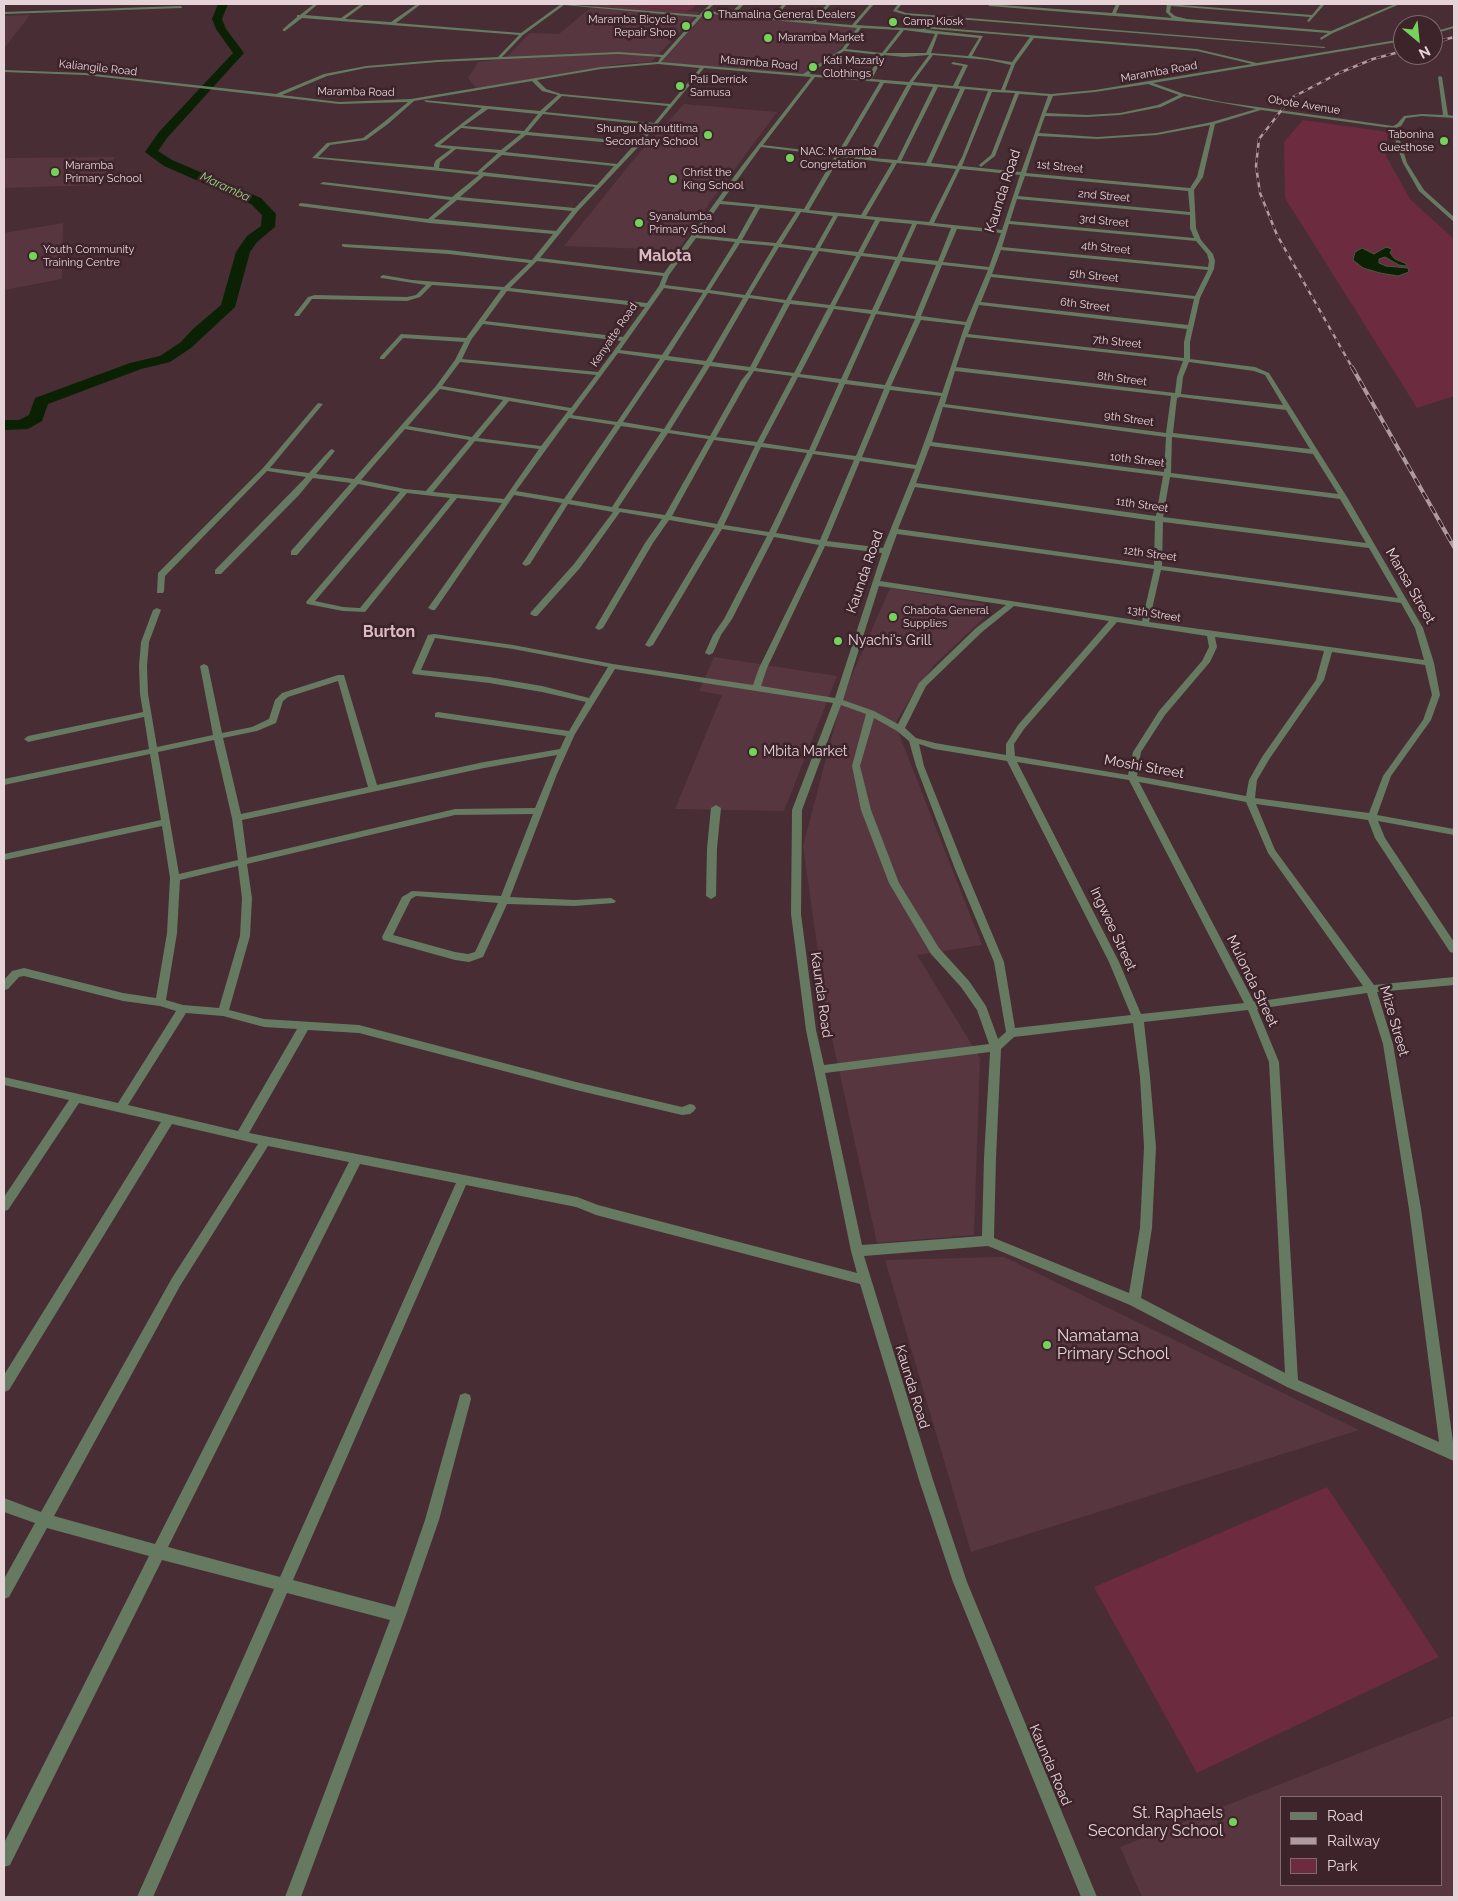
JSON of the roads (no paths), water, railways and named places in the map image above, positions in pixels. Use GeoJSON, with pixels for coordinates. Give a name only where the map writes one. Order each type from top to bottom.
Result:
{"type":"FeatureCollection","features":[{"type":"Feature","properties":{"kind":"street"},"geometry":{"type":"LineString","coordinates":[[284,30],[298,16],[316,4]]}},
{"type":"Feature","properties":{"kind":"street"},"geometry":{"type":"LineString","coordinates":[[342,19],[363,4]]}},
{"type":"Feature","properties":{"kind":"street"},"geometry":{"type":"LineString","coordinates":[[393,23],[419,4]]}},
{"type":"Feature","properties":{"kind":"street"},"geometry":{"type":"LineString","coordinates":[[499,58],[522,34],[563,4],[731,15],[860,27],[923,30],[982,37],[969,57]]}},
{"type":"Feature","properties":{"kind":"street"},"geometry":{"type":"LineString","coordinates":[[658,63],[712,4]]}},
{"type":"Feature","properties":{"kind":"street"},"geometry":{"type":"LineString","coordinates":[[731,15],[742,4]]}},
{"type":"Feature","properties":{"kind":"street"},"geometry":{"type":"LineString","coordinates":[[772,17],[785,4]]}},
{"type":"Feature","properties":{"kind":"street"},"geometry":{"type":"LineString","coordinates":[[813,22],[829,4]]}},
{"type":"Feature","properties":{"kind":"street"},"geometry":{"type":"LineString","coordinates":[[853,26],[872,4]]}},
{"type":"Feature","properties":{"kind":"street"},"geometry":{"type":"LineString","coordinates":[[900,4],[895,11],[903,18],[1324,47]]}},
{"type":"Feature","properties":{"kind":"street"},"geometry":{"type":"LineString","coordinates":[[1022,8],[1034,4]]}},
{"type":"Feature","properties":{"kind":"street"},"geometry":{"type":"LineString","coordinates":[[1114,14],[1118,4]]}},
{"type":"Feature","properties":{"kind":"street"},"geometry":{"type":"LineString","coordinates":[[1187,20],[1174,17],[1168,12],[1169,4],[1312,16]]}},
{"type":"Feature","properties":{"kind":"street"},"geometry":{"type":"LineString","coordinates":[[1304,29],[1323,4]]}},
{"type":"Feature","properties":{"kind":"street"},"geometry":{"type":"LineString","coordinates":[[1321,39],[1332,32],[1398,4]]}},
{"type":"Feature","properties":{"kind":"street"},"geometry":{"type":"LineString","coordinates":[[989,5],[1332,32]]}},
{"type":"Feature","properties":{"kind":"street"},"geometry":{"type":"LineString","coordinates":[[4,13],[181,7]]}},
{"type":"Feature","properties":{"kind":"street"},"geometry":{"type":"LineString","coordinates":[[742,14],[813,22]]}},
{"type":"Feature","properties":{"kind":"street"},"geometry":{"type":"LineString","coordinates":[[298,16],[522,34]]}},
{"type":"Feature","properties":{"kind":"street"},"geometry":{"type":"LineString","coordinates":[[892,29],[903,18]]}},
{"type":"Feature","properties":{"kind":"street"},"geometry":{"type":"LineString","coordinates":[[804,75],[843,50],[860,27]]}},
{"type":"Feature","properties":{"kind":"street"},"geometry":{"type":"LineString","coordinates":[[923,30],[932,28],[1197,50],[1258,64]]}},
{"type":"Feature","properties":{"kind":"street"},"geometry":{"type":"LineString","coordinates":[[1304,29],[1321,39],[1324,47],[1330,52]]}},
{"type":"Feature","properties":{"kind":"street"},"geometry":{"type":"LineString","coordinates":[[869,80],[883,54],[902,30]]}},
{"type":"Feature","properties":{"kind":"street"},"geometry":{"type":"LineString","coordinates":[[869,159],[910,84],[930,54],[937,33]]}},
{"type":"Feature","properties":{"kind":"street"},"geometry":{"type":"LineString","coordinates":[[1002,92],[1013,64],[1033,36]]}},
{"type":"Feature","properties":{"kind":"street","name":"Maramba Road"},"geometry":{"type":"LineString","coordinates":[[231,92],[339,102],[411,100],[619,66],[658,63],[1051,95],[1149,83],[1393,42]]}},
{"type":"Feature","properties":{"kind":"street"},"geometry":{"type":"LineString","coordinates":[[843,50],[898,55],[930,54],[969,57],[1013,64]]}},
{"type":"Feature","properties":{"kind":"street"},"geometry":{"type":"LineString","coordinates":[[276,96],[299,85],[350,69],[499,58],[627,53],[664,56]]}},
{"type":"Feature","properties":{"kind":"street"},"geometry":{"type":"LineString","coordinates":[[898,55],[926,60]]}},
{"type":"Feature","properties":{"kind":"street"},"geometry":{"type":"LineString","coordinates":[[953,63],[966,66],[955,87]]}},
{"type":"Feature","properties":{"kind":"street"},"geometry":{"type":"LineString","coordinates":[[294,553],[405,427],[438,386],[458,360],[480,322],[505,289],[534,260],[597,186],[638,144],[703,67]]}},
{"type":"Feature","properties":{"kind":"street","name":"Kaliangile Road"},"geometry":{"type":"LineString","coordinates":[[4,71],[85,74],[231,92]]}},
{"type":"Feature","properties":{"kind":"street","name":"Kenyatte Road"},"geometry":{"type":"LineString","coordinates":[[432,608],[543,448],[600,374],[646,306],[662,286],[666,275],[718,202],[814,76]]}},
{"type":"Feature","properties":{"kind":"street"},"geometry":{"type":"LineString","coordinates":[[1440,77],[1446,117]]}},
{"type":"Feature","properties":{"kind":"street"},"geometry":{"type":"LineString","coordinates":[[534,80],[544,90],[561,95],[671,105]]}},
{"type":"Feature","properties":{"kind":"street"},"geometry":{"type":"LineString","coordinates":[[534,614],[581,560],[615,510],[708,363],[778,245],[803,210],[882,82]]}},
{"type":"Feature","properties":{"kind":"street","name":"Obote Avenue"},"geometry":{"type":"LineString","coordinates":[[1149,83],[1183,95],[1393,127]]}},
{"type":"Feature","properties":{"kind":"street"},"geometry":{"type":"LineString","coordinates":[[276,88],[299,85]]}},
{"type":"Feature","properties":{"kind":"street"},"geometry":{"type":"LineString","coordinates":[[863,217],[897,162],[936,86]]}},
{"type":"Feature","properties":{"kind":"street"},"geometry":{"type":"LineString","coordinates":[[928,165],[963,88]]}},
{"type":"Feature","properties":{"kind":"street"},"geometry":{"type":"LineString","coordinates":[[247,93],[266,89]]}},
{"type":"Feature","properties":{"kind":"street"},"geometry":{"type":"LineString","coordinates":[[931,224],[964,157],[990,91]]}},
{"type":"Feature","properties":{"kind":"street"},"geometry":{"type":"LineString","coordinates":[[981,166],[993,156],[1017,93]]}},
{"type":"Feature","properties":{"kind":"street"},"geometry":{"type":"LineString","coordinates":[[429,221],[525,133],[541,113],[561,95]]}},
{"type":"Feature","properties":{"kind":"street","name":"Kaunda Road"},"geometry":{"type":"LineString","coordinates":[[1051,95],[1036,134],[999,248],[964,335],[955,368],[928,444],[886,551],[838,701],[797,810],[796,914],[811,1030],[857,1251],[865,1280],[926,1480],[960,1582],[1089,1897]]}},
{"type":"Feature","properties":{"kind":"street"},"geometry":{"type":"LineString","coordinates":[[1043,114],[1088,116],[1120,114],[1159,106],[1183,95]]}},
{"type":"Feature","properties":{"kind":"street"},"geometry":{"type":"LineString","coordinates":[[597,186],[314,158],[329,144],[364,139],[386,123],[411,100],[654,124]]}},
{"type":"Feature","properties":{"kind":"street"},"geometry":{"type":"LineString","coordinates":[[487,108],[473,116],[462,127],[436,146],[617,165]]}},
{"type":"Feature","properties":{"kind":"street"},"geometry":{"type":"LineString","coordinates":[[1036,134],[1076,138],[1121,137],[1165,133],[1213,123],[1262,108]]}},
{"type":"Feature","properties":{"kind":"street"},"geometry":{"type":"LineString","coordinates":[[1454,117],[1404,117],[1399,125],[1393,127],[1405,163],[1422,191],[1454,220]]}},
{"type":"Feature","properties":{"kind":"street"},"geometry":{"type":"LineString","coordinates":[[1145,624],[1158,567],[1159,519],[1166,474],[1169,435],[1176,396],[1180,377],[1188,360],[1187,342],[1189,327],[1197,298],[1211,269],[1212,261],[1210,254],[1198,240],[1193,228],[1190,190],[1200,176],[1213,123]]}},
{"type":"Feature","properties":{"kind":"street"},"geometry":{"type":"LineString","coordinates":[[462,127],[638,144]]}},
{"type":"Feature","properties":{"kind":"street","name":"1st Street"},"geometry":{"type":"LineString","coordinates":[[760,146],[897,162],[1190,190]]}},
{"type":"Feature","properties":{"kind":"street"},"geometry":{"type":"LineString","coordinates":[[437,169],[436,164],[438,161],[454,149]]}},
{"type":"Feature","properties":{"kind":"street"},"geometry":{"type":"LineString","coordinates":[[964,157],[993,171]]}},
{"type":"Feature","properties":{"kind":"street"},"geometry":{"type":"LineString","coordinates":[[323,184],[453,199],[576,210]]}},
{"type":"Feature","properties":{"kind":"street","name":"2nd Street"},"geometry":{"type":"LineString","coordinates":[[1016,197],[1191,214]]}},
{"type":"Feature","properties":{"kind":"street","name":"3rd Street"},"geometry":{"type":"LineString","coordinates":[[718,202],[915,223],[1198,240]]}},
{"type":"Feature","properties":{"kind":"street"},"geometry":{"type":"LineString","coordinates":[[301,206],[556,233]]}},
{"type":"Feature","properties":{"kind":"street"},"geometry":{"type":"LineString","coordinates":[[526,564],[664,357],[738,241],[758,206]]}},
{"type":"Feature","properties":{"kind":"street"},"geometry":{"type":"LineString","coordinates":[[599,628],[667,518],[837,214]]}},
{"type":"Feature","properties":{"kind":"street"},"geometry":{"type":"LineString","coordinates":[[649,645],[720,526],[759,445],[878,218]]}},
{"type":"Feature","properties":{"kind":"street"},"geometry":{"type":"LineString","coordinates":[[709,653],[717,635],[728,619],[760,559],[915,223]]}},
{"type":"Feature","properties":{"kind":"street"},"geometry":{"type":"LineString","coordinates":[[756,689],[823,543],[955,226]]}},
{"type":"Feature","properties":{"kind":"street","name":"5th Street"},"geometry":{"type":"LineString","coordinates":[[695,236],[940,263],[990,272],[1197,298]]}},
{"type":"Feature","properties":{"kind":"street"},"geometry":{"type":"LineString","coordinates":[[344,245],[534,260],[666,275]]}},
{"type":"Feature","properties":{"kind":"street","name":"4th Street"},"geometry":{"type":"LineString","coordinates":[[999,248],[1211,269]]}},
{"type":"Feature","properties":{"kind":"street"},"geometry":{"type":"LineString","coordinates":[[383,277],[396,280],[505,289],[646,306]]}},
{"type":"Feature","properties":{"kind":"street"},"geometry":{"type":"LineString","coordinates":[[298,315],[310,298],[407,299],[418,296],[431,283]]}},
{"type":"Feature","properties":{"kind":"street"},"geometry":{"type":"LineString","coordinates":[[662,286],[969,324]]}},
{"type":"Feature","properties":{"kind":"street","name":"6th Street"},"geometry":{"type":"LineString","coordinates":[[978,303],[1189,327]]}},
{"type":"Feature","properties":{"kind":"street"},"geometry":{"type":"LineString","coordinates":[[480,322],[623,339]]}},
{"type":"Feature","properties":{"kind":"street","name":"7th Street"},"geometry":{"type":"LineString","coordinates":[[964,335],[1188,360],[1255,369],[1267,374]]}},
{"type":"Feature","properties":{"kind":"street"},"geometry":{"type":"LineString","coordinates":[[382,358],[401,336],[468,340]]}},
{"type":"Feature","properties":{"kind":"street","name":"9th Street"},"geometry":{"type":"LineString","coordinates":[[615,351],[888,387],[943,400],[1169,435],[1315,452]]}},
{"type":"Feature","properties":{"kind":"street"},"geometry":{"type":"LineString","coordinates":[[458,360],[600,374]]}},
{"type":"Feature","properties":{"kind":"street","name":"8th Street"},"geometry":{"type":"LineString","coordinates":[[955,368],[1288,408]]}},
{"type":"Feature","properties":{"kind":"street","name":"Mansa Street"},"geometry":{"type":"LineString","coordinates":[[1267,374],[1343,497],[1419,628],[1430,663],[1436,695],[1427,720],[1387,776],[1372,816]]}},
{"type":"Feature","properties":{"kind":"street"},"geometry":{"type":"LineString","coordinates":[[438,386],[620,424],[918,467]]}},
{"type":"Feature","properties":{"kind":"street"},"geometry":{"type":"LineString","coordinates":[[428,493],[507,399]]}},
{"type":"Feature","properties":{"kind":"street"},"geometry":{"type":"LineString","coordinates":[[160,590],[161,575],[265,468],[320,404]]}},
{"type":"Feature","properties":{"kind":"street"},"geometry":{"type":"LineString","coordinates":[[405,427],[472,439],[543,448]]}},
{"type":"Feature","properties":{"kind":"street","name":"10th Street"},"geometry":{"type":"LineString","coordinates":[[928,444],[1343,497]]}},
{"type":"Feature","properties":{"kind":"street"},"geometry":{"type":"LineString","coordinates":[[218,572],[332,451]]}},
{"type":"Feature","properties":{"kind":"street"},"geometry":{"type":"LineString","coordinates":[[265,468],[405,491],[506,501]]}},
{"type":"Feature","properties":{"kind":"street","name":"11th Street"},"geometry":{"type":"LineString","coordinates":[[911,484],[1159,519],[1371,546]]}},
{"type":"Feature","properties":{"kind":"street"},"geometry":{"type":"LineString","coordinates":[[405,491],[310,602],[343,609],[362,610],[456,495]]}},
{"type":"Feature","properties":{"kind":"street"},"geometry":{"type":"LineString","coordinates":[[513,493],[823,543],[886,551]]}},
{"type":"Feature","properties":{"kind":"street","name":"12th Street"},"geometry":{"type":"LineString","coordinates":[[894,531],[1402,601]]}},
{"type":"Feature","properties":{"kind":"street","name":"13th Street"},"geometry":{"type":"LineString","coordinates":[[875,583],[1011,605],[1328,651],[1430,663]]}},
{"type":"Feature","properties":{"kind":"street"},"geometry":{"type":"LineString","coordinates":[[900,729],[922,685],[979,630],[1011,605]]}},
{"type":"Feature","properties":{"kind":"street"},"geometry":{"type":"LineString","coordinates":[[157,610],[145,642],[147,714],[155,750],[175,878],[172,933],[160,1002]]}},
{"type":"Feature","properties":{"kind":"street"},"geometry":{"type":"LineString","coordinates":[[1011,759],[1010,744],[1021,727],[1115,619]]}},
{"type":"Feature","properties":{"kind":"street"},"geometry":{"type":"LineString","coordinates":[[1132,778],[1137,752],[1157,721],[1206,662],[1213,647],[1212,634]]}},
{"type":"Feature","properties":{"kind":"street","name":"Moshi Street"},"geometry":{"type":"LineString","coordinates":[[592,701],[542,689],[489,680],[416,672],[431,637],[434,636],[513,647],[613,666],[838,701],[871,713],[900,729],[914,740],[934,746],[1132,778],[1250,800],[1372,816],[1428,829],[1454,832]]}},
{"type":"Feature","properties":{"kind":"street"},"geometry":{"type":"LineString","coordinates":[[1250,800],[1253,780],[1266,757],[1320,680],[1328,651]]}},
{"type":"Feature","properties":{"kind":"street"},"geometry":{"type":"LineString","coordinates":[[204,666],[237,818],[247,898],[245,936],[223,1012]]}},
{"type":"Feature","properties":{"kind":"street"},"geometry":{"type":"LineString","coordinates":[[611,901],[574,903],[504,900],[419,892],[407,897],[387,938],[454,956],[473,958],[479,954],[504,900],[538,811],[571,734],[613,666]]}},
{"type":"Feature","properties":{"kind":"street"},"geometry":{"type":"LineString","coordinates":[[4,782],[218,737],[266,725],[275,718],[279,700],[285,695],[341,677],[374,788]]}},
{"type":"Feature","properties":{"kind":"street"},"geometry":{"type":"LineString","coordinates":[[871,713],[856,766],[866,810],[894,883],[935,951],[965,984],[982,1009],[996,1047],[988,1242]]}},
{"type":"Feature","properties":{"kind":"street"},"geometry":{"type":"LineString","coordinates":[[28,739],[147,714]]}},
{"type":"Feature","properties":{"kind":"street"},"geometry":{"type":"LineString","coordinates":[[438,715],[571,734]]}},
{"type":"Feature","properties":{"kind":"street"},"geometry":{"type":"LineString","coordinates":[[914,740],[920,766],[999,962],[1012,1033]]}},
{"type":"Feature","properties":{"kind":"street"},"geometry":{"type":"LineString","coordinates":[[237,818],[484,765],[564,751]]}},
{"type":"Feature","properties":{"kind":"street","name":"Ingwee Street"},"geometry":{"type":"LineString","coordinates":[[1011,759],[1114,962],[1138,1019],[1145,1077],[1150,1147],[1146,1228],[1134,1301]]}},
{"type":"Feature","properties":{"kind":"street","name":"Mulonda Street"},"geometry":{"type":"LineString","coordinates":[[1132,778],[1251,1006],[1274,1062],[1274,1099],[1292,1383]]}},
{"type":"Feature","properties":{"kind":"street","name":"Mize Street"},"geometry":{"type":"LineString","coordinates":[[1250,800],[1271,851],[1371,989],[1388,1044],[1451,1454]]}},
{"type":"Feature","properties":{"kind":"street"},"geometry":{"type":"LineString","coordinates":[[711,896],[712,848],[716,808]]}},
{"type":"Feature","properties":{"kind":"street"},"geometry":{"type":"LineString","coordinates":[[175,878],[455,812],[538,811]]}},
{"type":"Feature","properties":{"kind":"street"},"geometry":{"type":"LineString","coordinates":[[1372,816],[1380,838],[1454,949]]}},
{"type":"Feature","properties":{"kind":"street"},"geometry":{"type":"LineString","coordinates":[[4,857],[165,822]]}},
{"type":"Feature","properties":{"kind":"street"},"geometry":{"type":"LineString","coordinates":[[4,986],[16,974],[24,972],[123,997],[160,1002],[183,1009],[223,1012],[264,1023],[372,1032],[576,1086],[682,1111],[690,1108]]}},
{"type":"Feature","properties":{"kind":"street"},"geometry":{"type":"LineString","coordinates":[[819,1070],[996,1047],[1012,1033],[1251,1006],[1371,989],[1454,980]]}},
{"type":"Feature","properties":{"kind":"street"},"geometry":{"type":"LineString","coordinates":[[121,1108],[183,1009]]}},
{"type":"Feature","properties":{"kind":"street"},"geometry":{"type":"LineString","coordinates":[[241,1136],[305,1025]]}},
{"type":"Feature","properties":{"kind":"street"},"geometry":{"type":"LineString","coordinates":[[4,1081],[241,1136],[577,1202],[696,1237],[865,1280]]}},
{"type":"Feature","properties":{"kind":"street"},"geometry":{"type":"LineString","coordinates":[[4,1206],[77,1097]]}},
{"type":"Feature","properties":{"kind":"street"},"geometry":{"type":"LineString","coordinates":[[4,1386],[169,1120]]}},
{"type":"Feature","properties":{"kind":"street"},"geometry":{"type":"LineString","coordinates":[[4,1592],[176,1282],[266,1140]]}},
{"type":"Feature","properties":{"kind":"street"},"geometry":{"type":"LineString","coordinates":[[4,1859],[356,1160]]}},
{"type":"Feature","properties":{"kind":"street"},"geometry":{"type":"LineString","coordinates":[[145,1897],[463,1180]]}},
{"type":"Feature","properties":{"kind":"street"},"geometry":{"type":"LineString","coordinates":[[857,1251],[988,1242],[1134,1301],[1292,1383],[1451,1454]]}},
{"type":"Feature","properties":{"kind":"street"},"geometry":{"type":"LineString","coordinates":[[293,1897],[399,1615],[432,1520],[465,1399]]}},
{"type":"Feature","properties":{"kind":"street"},"geometry":{"type":"LineString","coordinates":[[4,1505],[44,1520],[282,1586],[399,1615]]}},
{"type":"Feature","properties":{"kind":"waterway","name":"Maramba"},"geometry":{"type":"LineString","coordinates":[[4,425],[22,425],[36,418],[41,401],[136,366],[165,359],[186,345],[198,332],[228,307],[243,252],[252,239],[268,227],[269,214],[256,201],[168,163],[151,152],[163,135],[239,53],[221,29],[217,19],[223,4]]}},
{"type":"Feature","properties":{"kind":"railway"},"geometry":{"type":"LineString","coordinates":[[1443,40],[1454,37]]}},
{"type":"Feature","properties":{"kind":"railway"},"geometry":{"type":"LineString","coordinates":[[1353,369],[1277,235],[1260,193],[1256,166],[1259,139],[1291,98],[1339,73],[1373,59],[1393,54]]}},
{"type":"Feature","properties":{"kind":"railway"},"geometry":{"type":"LineString","coordinates":[[1352,367],[1454,547]]}},
{"type":"Feature","properties":{"kind":"place","name":"Thamalina General Dealers"},"geometry":{"type":"Point","coordinates":[708,15]}},
{"type":"Feature","properties":{"kind":"place","name":"Camp Kiosk"},"geometry":{"type":"Point","coordinates":[893,22]}},
{"type":"Feature","properties":{"kind":"place","name":"Maramba Bicycle Repair Shop"},"geometry":{"type":"Point","coordinates":[686,26]}},
{"type":"Feature","properties":{"kind":"place","name":"Maramba Market"},"geometry":{"type":"Point","coordinates":[768,38]}},
{"type":"Feature","properties":{"kind":"place","name":"Kati Mazarly Clothings"},"geometry":{"type":"Point","coordinates":[813,67]}},
{"type":"Feature","properties":{"kind":"place","name":"Pali Derrick Samusa"},"geometry":{"type":"Point","coordinates":[680,86]}},
{"type":"Feature","properties":{"kind":"place","name":"Shungu Namutitima Secondary School"},"geometry":{"type":"Point","coordinates":[708,135]}},
{"type":"Feature","properties":{"kind":"place","name":"Tabonina Guesthose"},"geometry":{"type":"Point","coordinates":[1444,141]}},
{"type":"Feature","properties":{"kind":"place","name":"NAC: Maramba Congretation"},"geometry":{"type":"Point","coordinates":[790,158]}},
{"type":"Feature","properties":{"kind":"place","name":"Maramba Primary School"},"geometry":{"type":"Point","coordinates":[55,172]}},
{"type":"Feature","properties":{"kind":"place","name":"Christ the King School"},"geometry":{"type":"Point","coordinates":[673,179]}},
{"type":"Feature","properties":{"kind":"place","name":"Syanalumba Primary School"},"geometry":{"type":"Point","coordinates":[639,223]}},
{"type":"Feature","properties":{"kind":"place","name":"Youth Community Training Centre"},"geometry":{"type":"Point","coordinates":[33,256]}},
{"type":"Feature","properties":{"kind":"place","name":"Chabota General Supplies"},"geometry":{"type":"Point","coordinates":[893,617]}},
{"type":"Feature","properties":{"kind":"place","name":"Nyachi's Grill"},"geometry":{"type":"Point","coordinates":[838,641]}},
{"type":"Feature","properties":{"kind":"place","name":"Mbita Market"},"geometry":{"type":"Point","coordinates":[753,752]}},
{"type":"Feature","properties":{"kind":"place","name":"Namatama Primary School"},"geometry":{"type":"Point","coordinates":[1047,1345]}},
{"type":"Feature","properties":{"kind":"place","name":"St. Raphaels Secondary School"},"geometry":{"type":"Point","coordinates":[1233,1822]}},
{"type":"Feature","properties":{"kind":"district","name":"Malota"},"geometry":{"type":"Point","coordinates":[665,256]}},
{"type":"Feature","properties":{"kind":"district","name":"Burton"},"geometry":{"type":"Point","coordinates":[389,632]}}]}
